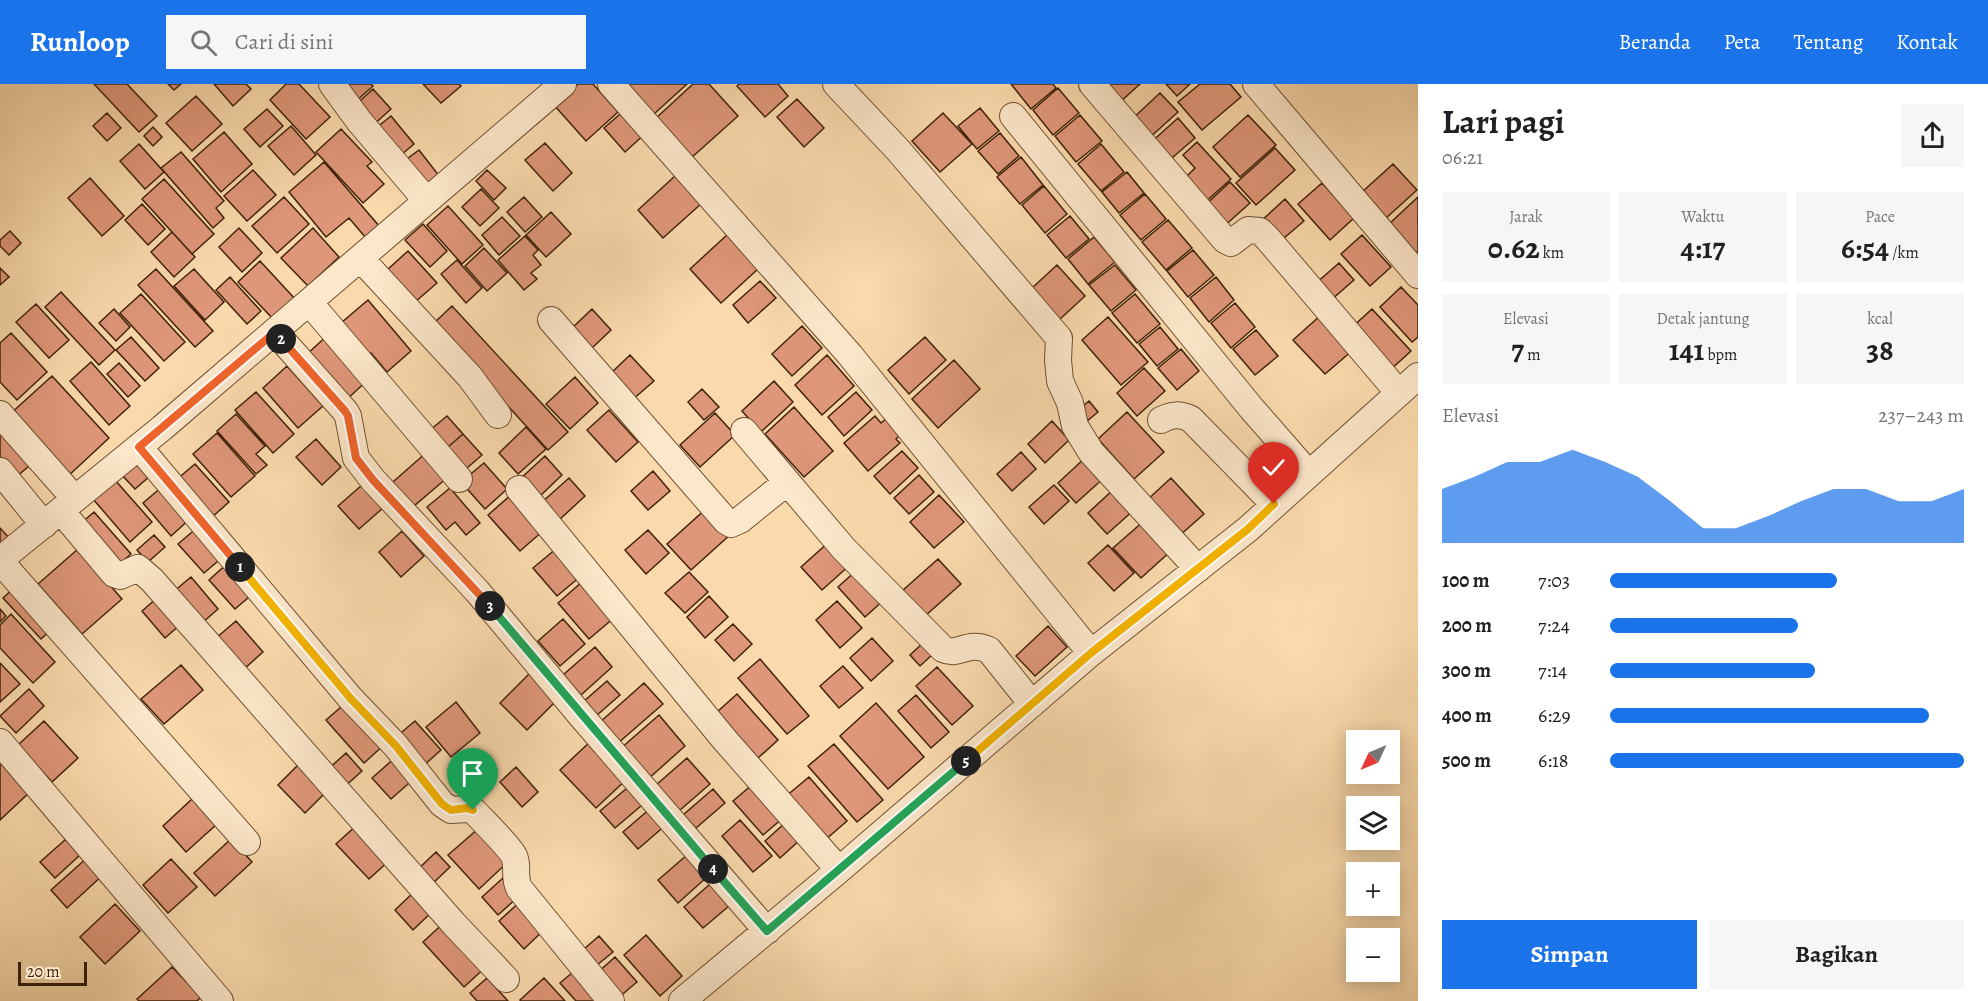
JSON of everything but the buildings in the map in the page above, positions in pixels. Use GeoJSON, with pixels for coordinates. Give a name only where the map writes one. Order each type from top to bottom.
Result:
{"type":"FeatureCollection","features":[{"type":"Feature","properties":{"kind":"street"},"geometry":{"type":"LineString","coordinates":[[332,84],[359,121],[426,200]]}},
{"type":"Feature","properties":{"kind":"street"},"geometry":{"type":"LineString","coordinates":[[247,842],[0,561],[275,332],[563,84]]}},
{"type":"Feature","properties":{"kind":"street"},"geometry":{"type":"LineString","coordinates":[[610,84],[850,355],[1091,653]]}},
{"type":"Feature","properties":{"kind":"street"},"geometry":{"type":"LineString","coordinates":[[836,84],[898,150],[1059,338],[1060,381],[1070,403],[1075,426],[1096,458],[1198,568]]}},
{"type":"Feature","properties":{"kind":"street"},"geometry":{"type":"LineString","coordinates":[[1092,84],[1225,240],[1231,243],[1248,230],[1260,231],[1268,239],[1398,392]]}},
{"type":"Feature","properties":{"kind":"street"},"geometry":{"type":"LineString","coordinates":[[1256,84],[1418,275]]}},
{"type":"Feature","properties":{"kind":"street"},"geometry":{"type":"LineString","coordinates":[[1013,116],[1252,409],[1308,473]]}},
{"type":"Feature","properties":{"kind":"street"},"geometry":{"type":"LineString","coordinates":[[361,259],[470,377],[498,415]]}},
{"type":"Feature","properties":{"kind":"street"},"geometry":{"type":"LineString","coordinates":[[309,302],[459,479]]}},
{"type":"Feature","properties":{"kind":"street"},"geometry":{"type":"LineString","coordinates":[[551,320],[730,524],[740,520],[786,483]]}},
{"type":"Feature","properties":{"kind":"street"},"geometry":{"type":"LineString","coordinates":[[275,332],[345,411],[356,458],[373,480],[477,591],[582,717],[767,931]]}},
{"type":"Feature","properties":{"kind":"street"},"geometry":{"type":"LineString","coordinates":[[682,1001],[839,870],[1091,653],[1248,529],[1418,376]]}},
{"type":"Feature","properties":{"kind":"street"},"geometry":{"type":"LineString","coordinates":[[0,414],[60,512],[114,574],[120,576],[138,568],[152,580],[454,924],[506,979]]}},
{"type":"Feature","properties":{"kind":"street"},"geometry":{"type":"LineString","coordinates":[[1161,420],[1171,415],[1182,415],[1191,419],[1274,504]]}},
{"type":"Feature","properties":{"kind":"street"},"geometry":{"type":"LineString","coordinates":[[744,431],[844,549],[943,649],[950,652],[978,645],[988,650],[1032,704]]}},
{"type":"Feature","properties":{"kind":"street"},"geometry":{"type":"LineString","coordinates":[[139,447],[351,699],[396,746],[442,804],[451,810],[467,808],[473,810],[514,855],[517,866],[514,878],[519,888],[611,1001]]}},
{"type":"Feature","properties":{"kind":"street"},"geometry":{"type":"LineString","coordinates":[[0,471],[60,512]]}},
{"type":"Feature","properties":{"kind":"street"},"geometry":{"type":"LineString","coordinates":[[519,489],[724,739],[839,870]]}},
{"type":"Feature","properties":{"kind":"street"},"geometry":{"type":"LineString","coordinates":[[0,742],[220,1001]]}},
{"type":"Feature","properties":{"kind":"route"},"geometry":{"type":"LineString","coordinates":[[473,810],[467,808],[451,810],[442,804],[396,746],[351,699],[139,447],[275,332],[340,403],[348,416],[352,449],[373,480],[477,591],[582,717],[767,931],[1091,653],[1248,529],[1274,504]]}}]}
